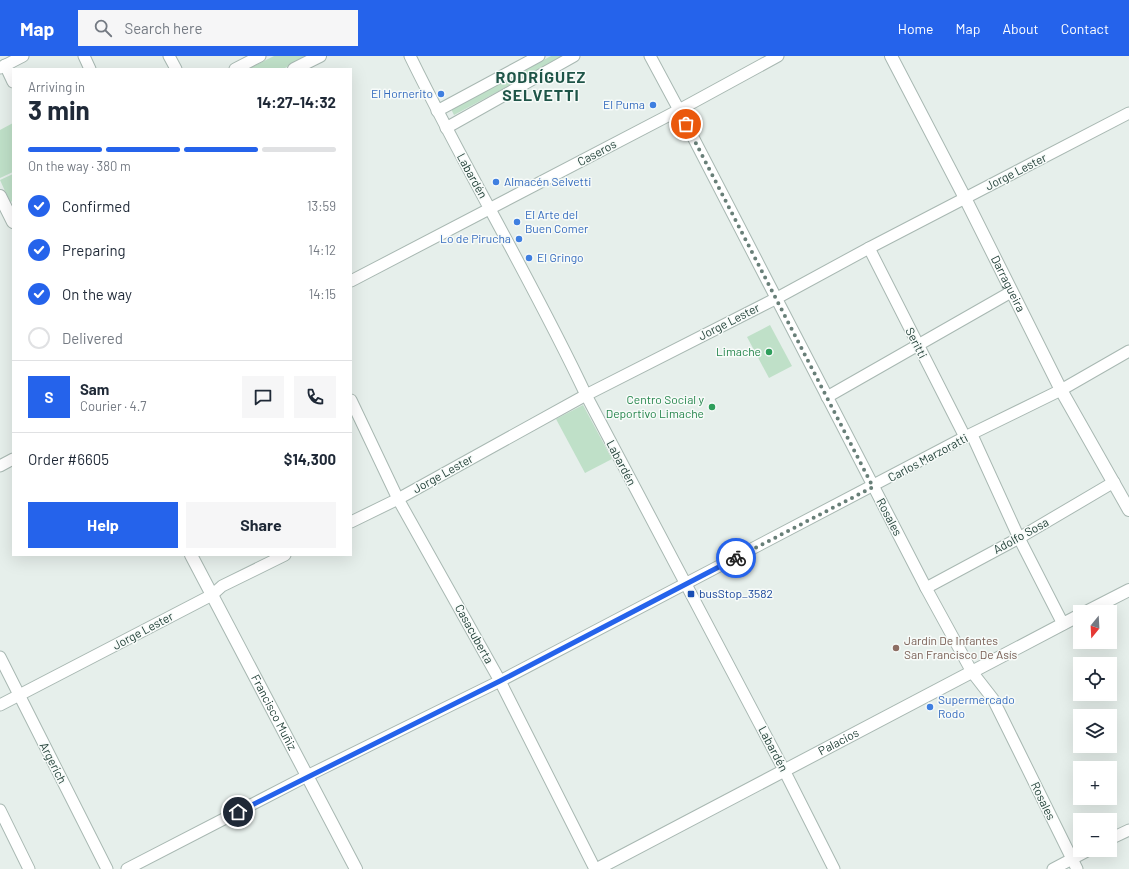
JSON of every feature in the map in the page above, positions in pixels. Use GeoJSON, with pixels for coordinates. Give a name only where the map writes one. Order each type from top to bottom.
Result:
{"type":"FeatureCollection","features":[{"type":"Feature","properties":{"kind":"street"},"geometry":{"type":"LineString","coordinates":[[12,80],[3,67],[23,56]]}},
{"type":"Feature","properties":{"kind":"street"},"geometry":{"type":"LineString","coordinates":[[84,56],[90,68]]}},
{"type":"Feature","properties":{"kind":"street"},"geometry":{"type":"LineString","coordinates":[[169,56],[175,68]]}},
{"type":"Feature","properties":{"kind":"street"},"geometry":{"type":"LineString","coordinates":[[296,68],[320,56]]}},
{"type":"Feature","properties":{"kind":"street","name":"Labardén"},"geometry":{"type":"LineString","coordinates":[[410,56],[437,111],[556,332],[586,396],[784,770],[834,869]]}},
{"type":"Feature","properties":{"kind":"street"},"geometry":{"type":"LineString","coordinates":[[437,111],[539,56]]}},
{"type":"Feature","properties":{"kind":"street"},"geometry":{"type":"LineString","coordinates":[[446,128],[574,56]]}},
{"type":"Feature","properties":{"kind":"street","name":"Rosales"},"geometry":{"type":"LineString","coordinates":[[650,56],[777,298],[926,588],[972,672],[993,699],[1077,869]]}},
{"type":"Feature","properties":{"kind":"street","name":"Caseros"},"geometry":{"type":"LineString","coordinates":[[352,280],[679,110],[778,56]]}},
{"type":"Feature","properties":{"kind":"street","name":"Darragueira"},"geometry":{"type":"LineString","coordinates":[[890,56],[965,198],[1061,390],[1129,510]]}},
{"type":"Feature","properties":{"kind":"street"},"geometry":{"type":"LineString","coordinates":[[237,68],[254,57]]}},
{"type":"Feature","properties":{"kind":"street","name":"Jorge Lester"},"geometry":{"type":"LineString","coordinates":[[352,522],[398,499],[586,396],[777,298],[868,248],[1129,113]]}},
{"type":"Feature","properties":{"kind":"street"},"geometry":{"type":"LineString","coordinates":[[0,196],[9,218]]}},
{"type":"Feature","properties":{"kind":"street","name":"Seritti"},"geometry":{"type":"LineString","coordinates":[[868,248],[918,345],[968,436],[1063,624]]}},
{"type":"Feature","properties":{"kind":"street"},"geometry":{"type":"LineString","coordinates":[[827,397],[1011,292]]}},
{"type":"Feature","properties":{"kind":"street","name":"Carlos Marzoratti"},"geometry":{"type":"LineString","coordinates":[[127,869],[307,776],[500,681],[968,436],[1061,390],[1129,351]]}},
{"type":"Feature","properties":{"kind":"street","name":"Casacuberta"},"geometry":{"type":"LineString","coordinates":[[352,402],[398,499],[500,681],[596,869]]}},
{"type":"Feature","properties":{"kind":"street"},"geometry":{"type":"LineString","coordinates":[[0,466],[12,460]]}},
{"type":"Feature","properties":{"kind":"street","name":"Adolfo Sosa"},"geometry":{"type":"LineString","coordinates":[[926,588],[1019,538],[1114,482]]}},
{"type":"Feature","properties":{"kind":"street","name":"Francisco Muñiz"},"geometry":{"type":"LineString","coordinates":[[192,556],[356,869]]}},
{"type":"Feature","properties":{"kind":"street","name":"Jorge Lester"},"geometry":{"type":"LineString","coordinates":[[0,705],[212,595],[222,586],[283,556]]}},
{"type":"Feature","properties":{"kind":"street"},"geometry":{"type":"LineString","coordinates":[[1100,605],[1129,590]]}},
{"type":"Feature","properties":{"kind":"street","name":"Palacios"},"geometry":{"type":"LineString","coordinates":[[596,869],[1073,619]]}},
{"type":"Feature","properties":{"kind":"street","name":"Argerich"},"geometry":{"type":"LineString","coordinates":[[0,657],[18,696],[107,869]]}},
{"type":"Feature","properties":{"kind":"street"},"geometry":{"type":"LineString","coordinates":[[0,810],[29,869]]}},
{"type":"Feature","properties":{"kind":"street"},"geometry":{"type":"LineString","coordinates":[[1117,836],[1129,830]]}},
{"type":"Feature","properties":{"kind":"street"},"geometry":{"type":"LineString","coordinates":[[1053,869],[1076,857]]}},
{"type":"Feature","properties":{"kind":"green space"},"geometry":{"type":"Polygon","coordinates":[[[274,56],[308,56],[285,68],[250,68],[274,56]]]}},
{"type":"Feature","properties":{"kind":"green space"},"geometry":{"type":"Polygon","coordinates":[[[551,56],[564,56],[454,115],[451,109],[551,56]]]}},
{"type":"Feature","properties":{"kind":"green space"},"geometry":{"type":"Polygon","coordinates":[[[12,124],[12,172],[0,178],[0,130],[12,124]]]}},
{"type":"Feature","properties":{"kind":"green space"},"geometry":{"type":"Polygon","coordinates":[[[12,174],[12,201],[10,202],[0,180],[12,174]]]}},
{"type":"Feature","properties":{"kind":"green space","name":"Limache"},"geometry":{"type":"Polygon","coordinates":[[[770,325],[792,366],[769,378],[747,337],[770,325]]]}},
{"type":"Feature","properties":{"kind":"green space"},"geometry":{"type":"Polygon","coordinates":[[[583,405],[612,459],[585,473],[556,419],[583,405]]]}},
{"type":"Feature","properties":{"kind":"way so far"},"geometry":{"type":"LineString","coordinates":[[686,124],[777,298],[873,487],[736,558]]}},
{"type":"Feature","properties":{"kind":"place","name":"El Hornerito"},"geometry":{"type":"Point","coordinates":[441,94]}},
{"type":"Feature","properties":{"kind":"place","name":"El Puma"},"geometry":{"type":"Point","coordinates":[653,105]}},
{"type":"Feature","properties":{"kind":"place","name":"Almacén Selvetti"},"geometry":{"type":"Point","coordinates":[496,182]}},
{"type":"Feature","properties":{"kind":"place","name":"El Arte del Buen Comer"},"geometry":{"type":"Point","coordinates":[517,222]}},
{"type":"Feature","properties":{"kind":"place","name":"Lo de Pirucha"},"geometry":{"type":"Point","coordinates":[519,239]}},
{"type":"Feature","properties":{"kind":"place","name":"El Gringo"},"geometry":{"type":"Point","coordinates":[529,258]}},
{"type":"Feature","properties":{"kind":"place","name":"Limache"},"geometry":{"type":"Point","coordinates":[769,352]}},
{"type":"Feature","properties":{"kind":"place","name":"Centro Social y Deportivo Limache"},"geometry":{"type":"Point","coordinates":[712,407]}},
{"type":"Feature","properties":{"kind":"place","name":"busStop_3582"},"geometry":{"type":"Point","coordinates":[691,594]}},
{"type":"Feature","properties":{"kind":"place","name":"Jardín De Infantes San Francisco De Asís"},"geometry":{"type":"Point","coordinates":[896,648]}},
{"type":"Feature","properties":{"kind":"place","name":"Supermercado Rodo"},"geometry":{"type":"Point","coordinates":[930,707]}},
{"type":"Feature","properties":{"kind":"district","name":"RODRÍGUEZ SELVETTI"},"geometry":{"type":"Point","coordinates":[541,86]}},
{"type":"Feature","properties":{"kind":"route"},"geometry":{"type":"LineString","coordinates":[[238,812],[307,776],[500,681],[736,558]]}}]}
